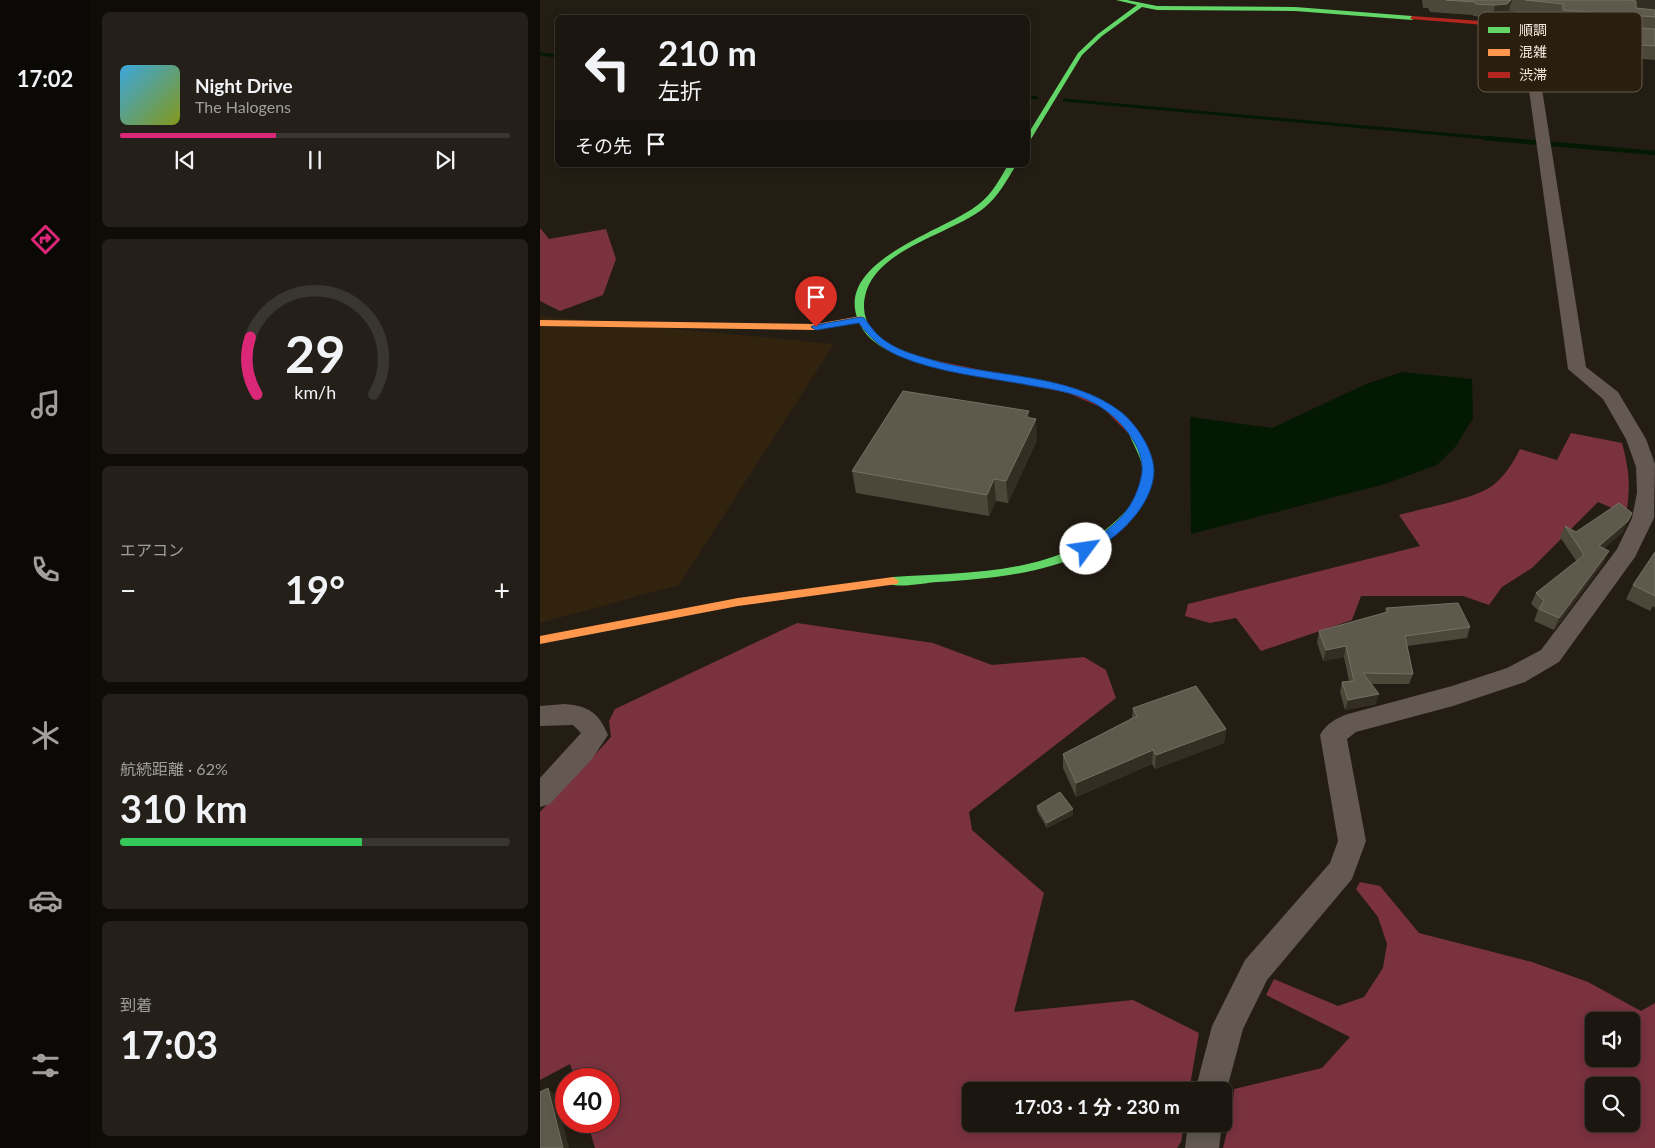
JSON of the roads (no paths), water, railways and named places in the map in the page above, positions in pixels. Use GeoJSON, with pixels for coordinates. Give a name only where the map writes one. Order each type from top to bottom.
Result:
{"type":"FeatureCollection","features":[{"type":"Feature","properties":{"kind":"street"},"geometry":{"type":"LineString","coordinates":[[1119,0],[1141,6],[1199,9],[1305,10],[1478,23]]}},
{"type":"Feature","properties":{"kind":"street"},"geometry":{"type":"LineString","coordinates":[[1030,136],[1080,54],[1100,35],[1141,6]]}},
{"type":"Feature","properties":{"kind":"street"},"geometry":{"type":"LineString","coordinates":[[1642,35],[1655,36]]}},
{"type":"Feature","properties":{"kind":"street"},"geometry":{"type":"LineString","coordinates":[[1213,1082],[1228,1026],[1256,970],[1342,870],[1352,841],[1333,735],[1348,724],[1453,696],[1516,675],[1550,656],[1627,552],[1643,518],[1647,493],[1646,467],[1636,440],[1611,396],[1577,369],[1536,92]]}},
{"type":"Feature","properties":{"kind":"street"},"geometry":{"type":"LineString","coordinates":[[540,640],[667,613],[720,604],[822,589],[1002,570],[1044,563],[1086,549],[1113,533],[1130,514],[1143,492],[1148,470],[1144,452],[1135,433],[1118,415],[1096,400],[1064,388],[947,368],[903,354],[884,345],[861,320],[858,307],[860,293],[865,281],[873,271],[897,252],[978,209],[997,189],[1011,167]]}},
{"type":"Feature","properties":{"kind":"street"},"geometry":{"type":"LineString","coordinates":[[540,323],[816,327],[861,320]]}},
{"type":"Feature","properties":{"kind":"street"},"geometry":{"type":"LineString","coordinates":[[540,716],[571,714],[584,718],[593,726],[595,735],[583,751],[540,796]]}},
{"type":"Feature","properties":{"kind":"street"},"geometry":{"type":"LineString","coordinates":[[1202,1148],[1205,1132]]}},
{"type":"Feature","properties":{"kind":"waterway"},"geometry":{"type":"LineString","coordinates":[[540,54],[555,56]]}},
{"type":"Feature","properties":{"kind":"waterway"},"geometry":{"type":"LineString","coordinates":[[1030,97],[1037,98]]}},
{"type":"Feature","properties":{"kind":"waterway"},"geometry":{"type":"LineString","coordinates":[[1064,100],[1499,139]]}},
{"type":"Feature","properties":{"kind":"waterway"},"geometry":{"type":"LineString","coordinates":[[1485,138],[1655,153]]}}]}
